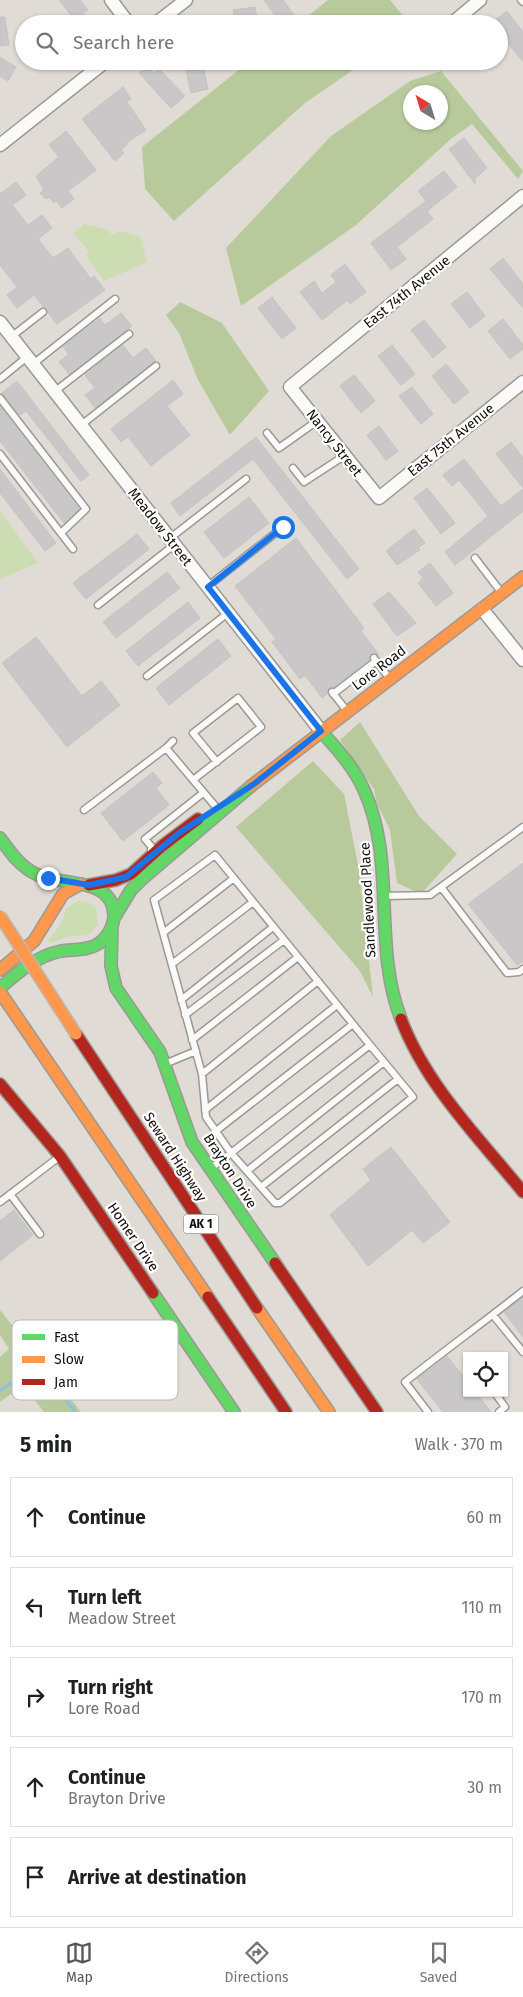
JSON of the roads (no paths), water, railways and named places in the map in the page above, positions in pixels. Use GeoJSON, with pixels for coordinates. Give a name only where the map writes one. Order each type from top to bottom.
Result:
{"type":"FeatureCollection","features":[{"type":"Feature","properties":{"kind":"main road","name":"Lore Road"},"geometry":{"type":"LineString","coordinates":[[0,988],[42,957],[61,951],[86,949],[99,944],[106,936],[131,890],[141,880],[254,784],[523,577]]}},
{"type":"Feature","properties":{"kind":"main road","name":"Sandlewood Place"},"geometry":{"type":"LineString","coordinates":[[321,731],[343,758],[366,793],[378,827],[383,861],[383,931],[387,969],[395,1004],[405,1030],[449,1098],[523,1192]]}},
{"type":"Feature","properties":{"kind":"main road","name":"Lore Road"},"geometry":{"type":"LineString","coordinates":[[85,884],[126,877],[216,807],[254,784]]}},
{"type":"Feature","properties":{"kind":"main road"},"geometry":{"type":"LineString","coordinates":[[0,838],[15,857],[37,874],[51,879],[85,884],[99,889],[109,898],[114,908],[113,921]]}},
{"type":"Feature","properties":{"kind":"main road"},"geometry":{"type":"LineString","coordinates":[[0,970],[31,945],[39,936],[57,899],[70,888],[85,884]]}},
{"type":"Feature","properties":{"kind":"main road","name":"Seward Highway"},"geometry":{"type":"LineString","coordinates":[[0,916],[232,1271],[329,1412]]}},
{"type":"Feature","properties":{"kind":"main road","name":"Brayton Drive"},"geometry":{"type":"LineString","coordinates":[[113,921],[112,971],[116,987],[150,1033],[165,1063],[183,1123],[210,1169],[377,1412]]}},
{"type":"Feature","properties":{"kind":"main road","name":"AK 1"},"geometry":{"type":"LineString","coordinates":[[0,992],[43,1059],[286,1412]]}},
{"type":"Feature","properties":{"kind":"main road","name":"Homer Drive"},"geometry":{"type":"LineString","coordinates":[[0,1084],[60,1156],[171,1320]]}},
{"type":"Feature","properties":{"kind":"main road"},"geometry":{"type":"LineString","coordinates":[[0,1095],[35,1125]]}},
{"type":"Feature","properties":{"kind":"main road"},"geometry":{"type":"LineString","coordinates":[[232,1271],[340,1412]]}},
{"type":"Feature","properties":{"kind":"main road","name":"Homer Drive"},"geometry":{"type":"LineString","coordinates":[[178,1330],[234,1412]]}},
{"type":"Feature","properties":{"kind":"street"},"geometry":{"type":"LineString","coordinates":[[111,0],[122,15]]}},
{"type":"Feature","properties":{"kind":"street"},"geometry":{"type":"LineString","coordinates":[[167,15],[186,0]]}},
{"type":"Feature","properties":{"kind":"street"},"geometry":{"type":"LineString","coordinates":[[462,15],[480,0]]}},
{"type":"Feature","properties":{"kind":"street"},"geometry":{"type":"LineString","coordinates":[[0,145],[95,70]]}},
{"type":"Feature","properties":{"kind":"street","name":"East 74th Avenue"},"geometry":{"type":"LineString","coordinates":[[290,388],[523,196]]}},
{"type":"Feature","properties":{"kind":"street","name":"Meadow Street"},"geometry":{"type":"LineString","coordinates":[[0,322],[321,731]]}},
{"type":"Feature","properties":{"kind":"street","name":"East 75th Avenue"},"geometry":{"type":"LineString","coordinates":[[379,498],[523,382]]}},
{"type":"Feature","properties":{"kind":"street","name":"Nancy Street"},"geometry":{"type":"LineString","coordinates":[[290,388],[379,498]]}},
{"type":"Feature","properties":{"kind":"street"},"geometry":{"type":"LineString","coordinates":[[482,609],[523,660]]}},
{"type":"Feature","properties":{"kind":"lane"},"geometry":{"type":"LineString","coordinates":[[0,379],[30,361],[115,299]]}},
{"type":"Feature","properties":{"kind":"lane"},"geometry":{"type":"LineString","coordinates":[[11,337],[43,312]]}},
{"type":"Feature","properties":{"kind":"lane"},"geometry":{"type":"LineString","coordinates":[[54,392],[129,334]]}},
{"type":"Feature","properties":{"kind":"lane"},"geometry":{"type":"LineString","coordinates":[[80,426],[156,366]]}},
{"type":"Feature","properties":{"kind":"lane"},"geometry":{"type":"LineString","coordinates":[[0,398],[86,509],[60,532]]}},
{"type":"Feature","properties":{"kind":"lane"},"geometry":{"type":"LineString","coordinates":[[267,434],[278,448],[317,421]]}},
{"type":"Feature","properties":{"kind":"lane"},"geometry":{"type":"LineString","coordinates":[[0,454],[73,549]]}},
{"type":"Feature","properties":{"kind":"lane"},"geometry":{"type":"LineString","coordinates":[[293,468],[304,482],[344,456]]}},
{"type":"Feature","properties":{"kind":"lane"},"geometry":{"type":"LineString","coordinates":[[98,604],[246,479]]}},
{"type":"Feature","properties":{"kind":"lane"},"geometry":{"type":"LineString","coordinates":[[208,587],[283,527]]}},
{"type":"Feature","properties":{"kind":"lane"},"geometry":{"type":"LineString","coordinates":[[475,558],[502,593]]}},
{"type":"Feature","properties":{"kind":"lane"},"geometry":{"type":"LineString","coordinates":[[147,676],[228,613]]}},
{"type":"Feature","properties":{"kind":"lane"},"geometry":{"type":"LineString","coordinates":[[347,711],[332,692],[375,659],[390,679]]}},
{"type":"Feature","properties":{"kind":"lane"},"geometry":{"type":"LineString","coordinates":[[193,780],[217,762],[261,727],[238,698],[193,733],[217,762]]}},
{"type":"Feature","properties":{"kind":"lane"},"geometry":{"type":"LineString","coordinates":[[84,810],[173,741]]}},
{"type":"Feature","properties":{"kind":"lane"},"geometry":{"type":"LineString","coordinates":[[166,748],[216,807]]}},
{"type":"Feature","properties":{"kind":"lane"},"geometry":{"type":"LineString","coordinates":[[151,856],[151,846],[144,839],[203,793]]}},
{"type":"Feature","properties":{"kind":"lane"},"geometry":{"type":"LineString","coordinates":[[384,896],[430,895],[523,827]]}},
{"type":"Feature","properties":{"kind":"lane"},"geometry":{"type":"LineString","coordinates":[[215,855],[253,902],[413,1097],[280,1203],[276,1203],[231,1153],[206,1117],[202,1074],[154,900],[215,855]]}},
{"type":"Feature","properties":{"kind":"lane"},"geometry":{"type":"LineString","coordinates":[[163,933],[234,878]]}},
{"type":"Feature","properties":{"kind":"lane"},"geometry":{"type":"LineString","coordinates":[[441,887],[508,973],[519,972],[523,969]]}},
{"type":"Feature","properties":{"kind":"lane"},"geometry":{"type":"LineString","coordinates":[[172,964],[253,902]]}},
{"type":"Feature","properties":{"kind":"lane"},"geometry":{"type":"LineString","coordinates":[[182,1000],[273,927]]}},
{"type":"Feature","properties":{"kind":"lane"},"geometry":{"type":"LineString","coordinates":[[185,1015],[284,940]]}},
{"type":"Feature","properties":{"kind":"lane"},"geometry":{"type":"LineString","coordinates":[[192,1040],[298,958]]}},
{"type":"Feature","properties":{"kind":"lane"},"geometry":{"type":"LineString","coordinates":[[202,1074],[318,981]]}},
{"type":"Feature","properties":{"kind":"lane"},"geometry":{"type":"LineString","coordinates":[[205,1110],[337,1005]]}},
{"type":"Feature","properties":{"kind":"lane"},"geometry":{"type":"LineString","coordinates":[[216,1131],[353,1024]]}},
{"type":"Feature","properties":{"kind":"lane"},"geometry":{"type":"LineString","coordinates":[[210,1169],[370,1045]]}},
{"type":"Feature","properties":{"kind":"lane"},"geometry":{"type":"LineString","coordinates":[[165,1063],[196,1051]]}},
{"type":"Feature","properties":{"kind":"lane"},"geometry":{"type":"LineString","coordinates":[[247,1171],[384,1062]]}},
{"type":"Feature","properties":{"kind":"lane"},"geometry":{"type":"LineString","coordinates":[[261,1187],[398,1080]]}},
{"type":"Feature","properties":{"kind":"lane"},"geometry":{"type":"LineString","coordinates":[[0,1202],[60,1156]]}},
{"type":"Feature","properties":{"kind":"lane"},"geometry":{"type":"LineString","coordinates":[[10,1194],[40,1234]]}},
{"type":"Feature","properties":{"kind":"lane"},"geometry":{"type":"LineString","coordinates":[[428,1412],[406,1382],[453,1343],[523,1291]]}},
{"type":"Feature","properties":{"kind":"lane"},"geometry":{"type":"LineString","coordinates":[[493,1315],[523,1352]]}},
{"type":"Feature","properties":{"kind":"lane"},"geometry":{"type":"LineString","coordinates":[[498,1397],[505,1407],[499,1412]]}},
{"type":"Feature","properties":{"kind":"waterway"},"geometry":{"type":"LineString","coordinates":[[0,1391],[12,1382]]}},
{"type":"Feature","properties":{"kind":"waterway"},"geometry":{"type":"LineString","coordinates":[[66,1400],[75,1412]]}}]}
